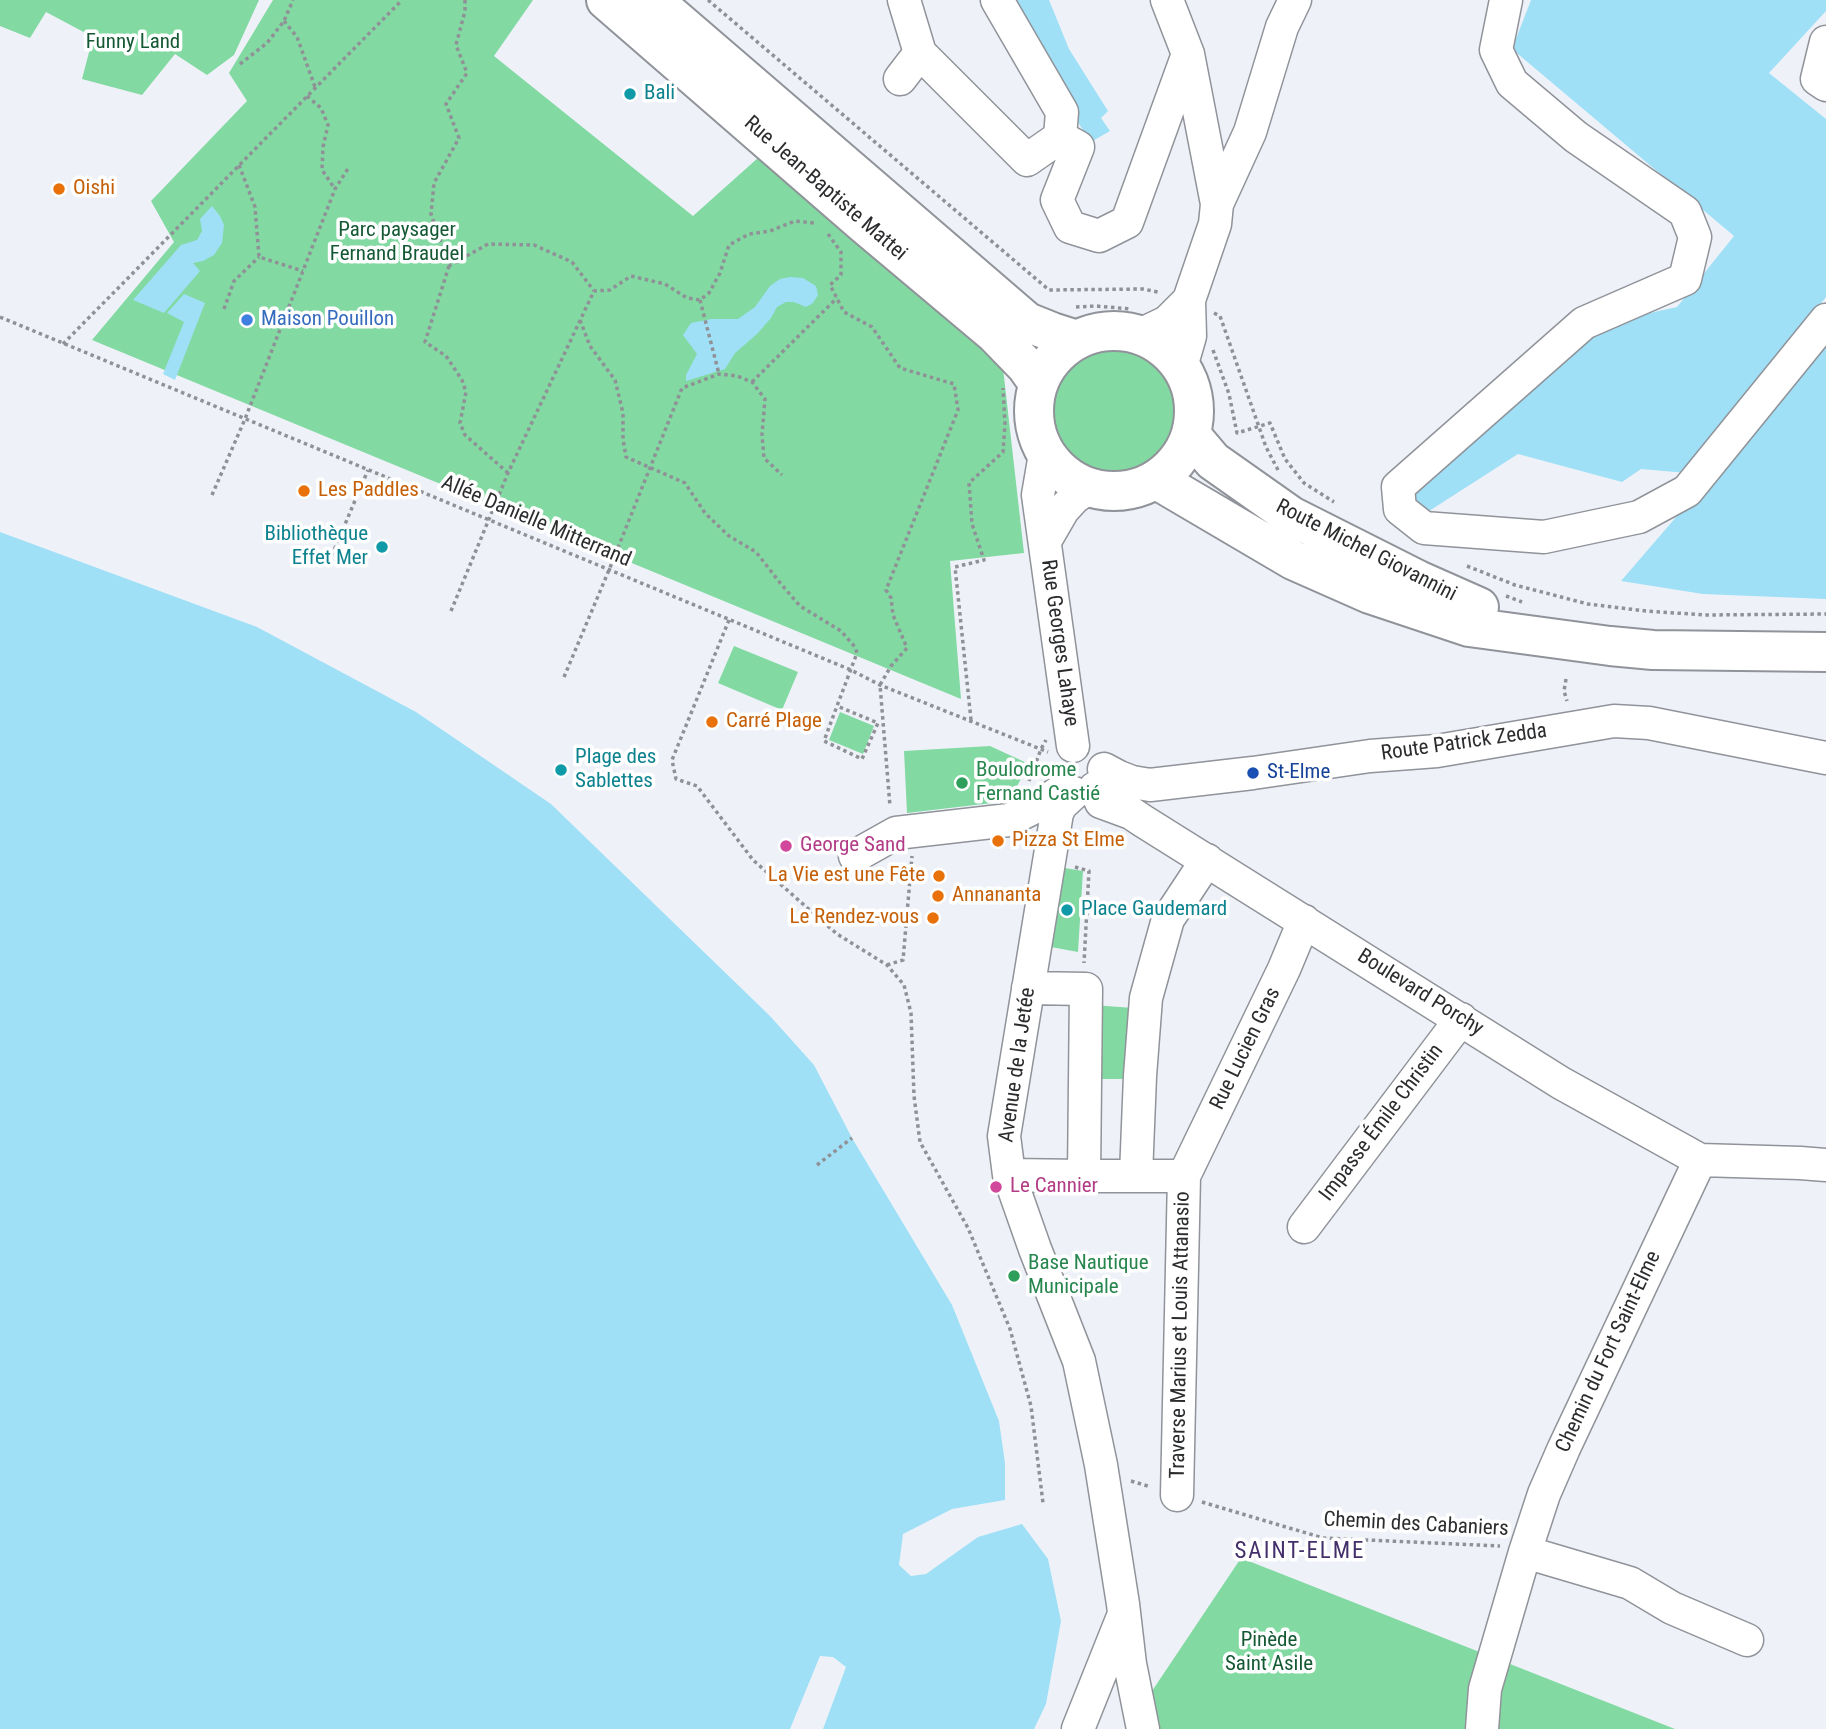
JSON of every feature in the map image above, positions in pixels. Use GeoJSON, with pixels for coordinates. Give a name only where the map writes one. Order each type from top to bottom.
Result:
{"type":"FeatureCollection","features":[{"type":"Feature","properties":{"kind":"main road","name":"Rue Jean-Baptiste Mattei"},"geometry":{"type":"LineString","coordinates":[[606,0],[995,334],[1026,366],[1021,383]]}},
{"type":"Feature","properties":{"kind":"main road","name":"Rue Jean-Baptiste Mattei"},"geometry":{"type":"LineString","coordinates":[[653,0],[1027,322],[1075,324]]}},
{"type":"Feature","properties":{"kind":"main road"},"geometry":{"type":"LineString","coordinates":[[1166,313],[1156,343],[1170,354],[1189,383],[1195,418],[1191,435],[1178,461],[1157,480],[1135,489],[1111,492],[1088,488],[1064,475],[1045,454],[1035,431],[1033,407],[1021,383],[1048,365],[1061,351],[1075,324],[1092,334],[1124,332],[1166,313]]}},
{"type":"Feature","properties":{"kind":"main road","name":"Route Michel Giovannini"},"geometry":{"type":"LineString","coordinates":[[1191,435],[1213,461],[1290,516],[1418,580],[1485,610],[1559,638]]}},
{"type":"Feature","properties":{"kind":"main road","name":"Route Michel Giovannini"},"geometry":{"type":"LineString","coordinates":[[1157,480],[1293,560],[1370,594],[1469,627],[1653,650],[1826,652]]}},
{"type":"Feature","properties":{"kind":"street"},"geometry":{"type":"LineString","coordinates":[[904,0],[920,53],[1027,160],[1060,137]]}},
{"type":"Feature","properties":{"kind":"street"},"geometry":{"type":"LineString","coordinates":[[998,0],[1062,112],[1060,137]]}},
{"type":"Feature","properties":{"kind":"street"},"geometry":{"type":"LineString","coordinates":[[1167,0],[1188,54],[1217,204],[1215,224],[1166,313],[1190,336],[1181,368]]}},
{"type":"Feature","properties":{"kind":"street"},"geometry":{"type":"LineString","coordinates":[[1217,204],[1250,132],[1282,27],[1295,0]]}},
{"type":"Feature","properties":{"kind":"street"},"geometry":{"type":"LineString","coordinates":[[1506,0],[1496,50],[1512,83],[1577,137],[1685,212],[1695,237],[1685,279],[1584,323],[1398,486],[1400,509],[1424,528],[1544,537],[1639,517],[1687,491],[1826,320]]}},
{"type":"Feature","properties":{"kind":"street"},"geometry":{"type":"LineString","coordinates":[[1826,43],[1817,79],[1826,85]]}},
{"type":"Feature","properties":{"kind":"street"},"geometry":{"type":"LineString","coordinates":[[900,79],[920,53]]}},
{"type":"Feature","properties":{"kind":"street"},"geometry":{"type":"LineString","coordinates":[[1060,137],[1078,147],[1057,200],[1070,227],[1099,236],[1127,222],[1188,54]]}},
{"type":"Feature","properties":{"kind":"street","name":"Rue Georges Lahaye"},"geometry":{"type":"LineString","coordinates":[[1045,454],[1038,495],[1066,752]]}},
{"type":"Feature","properties":{"kind":"street"},"geometry":{"type":"LineString","coordinates":[[1045,541],[1063,510],[1088,488]]}},
{"type":"Feature","properties":{"kind":"street","name":"Route Patrick Zedda"},"geometry":{"type":"LineString","coordinates":[[1094,784],[1150,785],[1370,755],[1437,751],[1614,721],[1649,723],[1826,758]]}},
{"type":"Feature","properties":{"kind":"street"},"geometry":{"type":"LineString","coordinates":[[855,856],[896,833],[1009,820],[1045,802],[1094,784],[1102,762],[1094,750],[1088,747],[1066,752],[1056,764],[1057,777],[1094,784]]}},
{"type":"Feature","properties":{"kind":"street","name":"Boulevard Porchy"},"geometry":{"type":"LineString","coordinates":[[1094,784],[1143,821],[1561,1083],[1700,1160]]}},
{"type":"Feature","properties":{"kind":"street","name":"Avenue de la Jetée"},"geometry":{"type":"LineString","coordinates":[[1094,784],[1061,804],[1057,813],[1004,1136],[1009,1175],[1079,1361],[1102,1473],[1130,1664],[1143,1729]]}},
{"type":"Feature","properties":{"kind":"street"},"geometry":{"type":"LineString","coordinates":[[1136,1175],[1146,998],[1168,919],[1207,860]]}},
{"type":"Feature","properties":{"kind":"street","name":"Rue Lucien Gras"},"geometry":{"type":"LineString","coordinates":[[1184,1176],[1284,969],[1304,921]]}},
{"type":"Feature","properties":{"kind":"street"},"geometry":{"type":"LineString","coordinates":[[1028,988],[1085,976],[1084,1176]]}},
{"type":"Feature","properties":{"kind":"street","name":"Impasse Émile Christin"},"geometry":{"type":"LineString","coordinates":[[1304,1227],[1461,1019]]}},
{"type":"Feature","properties":{"kind":"street"},"geometry":{"type":"LineString","coordinates":[[1700,1160],[1826,1165]]}},
{"type":"Feature","properties":{"kind":"street","name":"Chemin du Fort Saint-Elme"},"geometry":{"type":"LineString","coordinates":[[1482,1729],[1485,1689],[1544,1494],[1563,1448],[1700,1160]]}},
{"type":"Feature","properties":{"kind":"street"},"geometry":{"type":"LineString","coordinates":[[1009,1175],[1184,1176]]}},
{"type":"Feature","properties":{"kind":"street","name":"Traverse Marius et Louis Attanasio"},"geometry":{"type":"LineString","coordinates":[[1177,1494],[1184,1176]]}},
{"type":"Feature","properties":{"kind":"street"},"geometry":{"type":"LineString","coordinates":[[1526,1549],[1630,1583],[1672,1608],[1747,1640]]}},
{"type":"Feature","properties":{"kind":"street"},"geometry":{"type":"LineString","coordinates":[[1077,1729],[1124,1614]]}},
{"type":"Feature","properties":{"kind":"path"},"geometry":{"type":"LineString","coordinates":[[240,64],[267,43],[284,21],[293,0]]}},
{"type":"Feature","properties":{"kind":"path"},"geometry":{"type":"LineString","coordinates":[[63,344],[402,0]]}},
{"type":"Feature","properties":{"kind":"path"},"geometry":{"type":"LineString","coordinates":[[464,0],[465,11],[456,45],[467,73],[446,104],[459,138],[434,183],[431,214],[449,266],[425,342],[446,356],[462,380],[466,392],[460,424],[465,435],[508,473]]}},
{"type":"Feature","properties":{"kind":"path"},"geometry":{"type":"LineString","coordinates":[[708,0],[1049,290],[1143,289],[1166,313],[1159,315],[1096,306],[1075,324]]}},
{"type":"Feature","properties":{"kind":"path"},"geometry":{"type":"LineString","coordinates":[[284,21],[296,37],[315,87]]}},
{"type":"Feature","properties":{"kind":"path"},"geometry":{"type":"LineString","coordinates":[[307,96],[321,108],[328,124],[322,170],[335,189]]}},
{"type":"Feature","properties":{"kind":"path"},"geometry":{"type":"LineString","coordinates":[[239,165],[255,207],[259,257]]}},
{"type":"Feature","properties":{"kind":"path"},"geometry":{"type":"LineString","coordinates":[[212,495],[245,419],[335,189],[349,167]]}},
{"type":"Feature","properties":{"kind":"path"},"geometry":{"type":"LineString","coordinates":[[594,291],[610,290],[631,276],[665,284],[687,299],[700,300],[709,293],[720,273],[729,245],[749,234],[770,231],[795,221],[812,222],[818,226]]}},
{"type":"Feature","properties":{"kind":"path"},"geometry":{"type":"LineString","coordinates":[[825,230],[841,252],[841,275],[830,285],[844,312],[872,327],[900,368],[954,383],[958,410],[886,590],[891,597],[893,615],[907,648],[891,666],[880,685],[891,817],[896,833]]}},
{"type":"Feature","properties":{"kind":"path"},"geometry":{"type":"LineString","coordinates":[[449,266],[488,244],[534,246],[572,262],[594,291]]}},
{"type":"Feature","properties":{"kind":"path"},"geometry":{"type":"LineString","coordinates":[[259,257],[304,271]]}},
{"type":"Feature","properties":{"kind":"path"},"geometry":{"type":"LineString","coordinates":[[224,309],[234,281],[259,257]]}},
{"type":"Feature","properties":{"kind":"path"},"geometry":{"type":"LineString","coordinates":[[451,611],[508,473],[594,291]]}},
{"type":"Feature","properties":{"kind":"path"},"geometry":{"type":"LineString","coordinates":[[752,382],[837,298]]}},
{"type":"Feature","properties":{"kind":"path"},"geometry":{"type":"LineString","coordinates":[[700,300],[719,374]]}},
{"type":"Feature","properties":{"kind":"path","name":"Allée Danielle Mitterrand"},"geometry":{"type":"LineString","coordinates":[[0,317],[851,670],[880,685],[1066,752]]}},
{"type":"Feature","properties":{"kind":"path"},"geometry":{"type":"LineString","coordinates":[[580,320],[590,346],[615,380],[622,413],[622,439],[626,457],[685,483],[705,513],[729,536],[756,552],[800,606],[841,631],[855,647],[857,653],[851,670],[837,706],[824,741],[862,759],[878,723],[837,706]]}},
{"type":"Feature","properties":{"kind":"path"},"geometry":{"type":"LineString","coordinates":[[564,677],[682,388],[719,374],[737,376],[752,382],[765,399],[762,436],[764,458],[782,475]]}},
{"type":"Feature","properties":{"kind":"path"},"geometry":{"type":"LineString","coordinates":[[971,720],[955,567],[984,561],[971,524],[969,483],[1003,452],[1005,424],[1021,383]]}},
{"type":"Feature","properties":{"kind":"path"},"geometry":{"type":"LineString","coordinates":[[330,562],[368,470]]}},
{"type":"Feature","properties":{"kind":"path"},"geometry":{"type":"LineString","coordinates":[[729,620],[672,760],[676,779],[697,786],[753,860],[837,934],[887,965],[904,985],[911,1013],[914,1096],[920,1142],[968,1228],[1010,1329],[1031,1406],[1043,1503]]}},
{"type":"Feature","properties":{"kind":"path"},"geometry":{"type":"LineString","coordinates":[[1069,865],[1090,871],[1085,976]]}},
{"type":"Feature","properties":{"kind":"path"},"geometry":{"type":"LineString","coordinates":[[817,1165],[852,1138]]}},
{"type":"Feature","properties":{"kind":"path","name":"Chemin des Cabaniers"},"geometry":{"type":"LineString","coordinates":[[1102,1473],[1323,1538],[1526,1549]]}},
{"type":"Feature","properties":{"kind":"green space","name":"Funny Land"},"geometry":{"type":"Polygon","coordinates":[[[0,0],[259,0],[234,55],[207,75],[175,54],[142,95],[82,79],[93,37],[46,12],[30,38],[0,26],[0,0]]]}},
{"type":"Feature","properties":{"kind":"green space","name":"Parc paysager Fernand Braudel"},"geometry":{"type":"Polygon","coordinates":[[[273,0],[533,0],[494,56],[693,216],[759,157],[1003,368],[1024,553],[950,561],[961,699],[92,340],[174,242],[151,201],[247,101],[229,73],[273,0]]]}},
{"type":"Feature","properties":{"kind":"green space"},"geometry":{"type":"Polygon","coordinates":[[[1114,332],[1145,338],[1171,355],[1188,381],[1194,412],[1188,443],[1171,469],[1145,486],[1114,492],[1083,486],[1057,469],[1040,443],[1034,412],[1040,381],[1057,355],[1083,338],[1114,332]]]}},
{"type":"Feature","properties":{"kind":"green space"},"geometry":{"type":"Polygon","coordinates":[[[734,646],[798,672],[782,710],[718,683],[734,646]]]}},
{"type":"Feature","properties":{"kind":"green space"},"geometry":{"type":"Polygon","coordinates":[[[840,712],[874,726],[863,754],[829,740],[840,712]]]}},
{"type":"Feature","properties":{"kind":"green space","name":"Boulodrome Fernand Castié"},"geometry":{"type":"Polygon","coordinates":[[[990,746],[1029,764],[1009,801],[907,813],[904,751],[990,746]]]}},
{"type":"Feature","properties":{"kind":"green space"},"geometry":{"type":"Polygon","coordinates":[[[1065,868],[1083,871],[1078,952],[1051,947],[1065,868]]]}},
{"type":"Feature","properties":{"kind":"green space"},"geometry":{"type":"Polygon","coordinates":[[[1093,1005],[1133,1008],[1123,1079],[1090,1079],[1093,1005]]]}},
{"type":"Feature","properties":{"kind":"green space","name":"Pinède Saint Asile"},"geometry":{"type":"Polygon","coordinates":[[[1241,1558],[1675,1729],[1160,1729],[1152,1691],[1241,1558]]]}},
{"type":"Feature","properties":{"kind":"water"},"geometry":{"type":"Polygon","coordinates":[[[1007,0],[1049,0],[1069,49],[1108,111],[1101,118],[1110,131],[1091,142],[1067,106],[1007,0]]]}},
{"type":"Feature","properties":{"kind":"water"},"geometry":{"type":"Polygon","coordinates":[[[1531,0],[1826,0],[1826,11],[1769,73],[1826,119],[1826,297],[1687,473],[1641,469],[1622,482],[1518,454],[1426,513],[1410,504],[1409,488],[1565,347],[1631,317],[1677,307],[1734,236],[1512,49],[1531,0]]]}},
{"type":"Feature","properties":{"kind":"water"},"geometry":{"type":"Polygon","coordinates":[[[212,206],[224,225],[222,243],[214,255],[193,263],[200,271],[164,313],[133,300],[181,245],[197,240],[202,231],[200,219],[212,206]]]}},
{"type":"Feature","properties":{"kind":"water"},"geometry":{"type":"Polygon","coordinates":[[[803,278],[816,286],[818,295],[813,303],[806,307],[786,302],[777,307],[757,334],[735,353],[725,369],[686,381],[686,375],[697,354],[683,335],[691,323],[711,319],[738,319],[755,307],[770,286],[780,279],[803,278]]]}},
{"type":"Feature","properties":{"kind":"water"},"geometry":{"type":"Polygon","coordinates":[[[184,294],[205,303],[175,380],[163,374],[184,322],[167,313],[184,294]]]}},
{"type":"Feature","properties":{"kind":"water"},"geometry":{"type":"Polygon","coordinates":[[[1826,343],[1826,599],[1703,594],[1621,581],[1826,343]]]}},
{"type":"Feature","properties":{"kind":"water"},"geometry":{"type":"Polygon","coordinates":[[[0,532],[257,627],[416,712],[551,804],[770,1016],[814,1065],[852,1138],[952,1305],[999,1421],[1005,1463],[1005,1500],[952,1509],[903,1534],[899,1565],[911,1576],[926,1574],[978,1537],[1022,1524],[1048,1559],[1061,1621],[1046,1704],[1034,1729],[823,1729],[846,1667],[833,1657],[820,1656],[790,1729],[0,1729],[0,532]]]}},
{"type":"Feature","properties":{"kind":"place","name":"Bali"},"geometry":{"type":"Point","coordinates":[630,94]}},
{"type":"Feature","properties":{"kind":"place","name":"Oishi"},"geometry":{"type":"Point","coordinates":[59,189]}},
{"type":"Feature","properties":{"kind":"place","name":"Maison Pouillon"},"geometry":{"type":"Point","coordinates":[247,320]}},
{"type":"Feature","properties":{"kind":"place","name":"Les Paddles"},"geometry":{"type":"Point","coordinates":[304,491]}},
{"type":"Feature","properties":{"kind":"place","name":"Bibliothèque Effet Mer"},"geometry":{"type":"Point","coordinates":[382,547]}},
{"type":"Feature","properties":{"kind":"place","name":"Carré Plage"},"geometry":{"type":"Point","coordinates":[712,722]}},
{"type":"Feature","properties":{"kind":"place","name":"Plage des Sablettes"},"geometry":{"type":"Point","coordinates":[561,770]}},
{"type":"Feature","properties":{"kind":"place","name":"St-Elme"},"geometry":{"type":"Point","coordinates":[1253,773]}},
{"type":"Feature","properties":{"kind":"place","name":"Boulodrome Fernand Castié"},"geometry":{"type":"Point","coordinates":[962,783]}},
{"type":"Feature","properties":{"kind":"place","name":"Pizza St Elme"},"geometry":{"type":"Point","coordinates":[998,841]}},
{"type":"Feature","properties":{"kind":"place","name":"George Sand"},"geometry":{"type":"Point","coordinates":[786,846]}},
{"type":"Feature","properties":{"kind":"place","name":"La Vie est une Fête"},"geometry":{"type":"Point","coordinates":[939,876]}},
{"type":"Feature","properties":{"kind":"place","name":"Annananta"},"geometry":{"type":"Point","coordinates":[938,896]}},
{"type":"Feature","properties":{"kind":"place","name":"Place Gaudemard"},"geometry":{"type":"Point","coordinates":[1067,910]}},
{"type":"Feature","properties":{"kind":"place","name":"Le Rendez-vous"},"geometry":{"type":"Point","coordinates":[933,918]}},
{"type":"Feature","properties":{"kind":"place","name":"Le Cannier"},"geometry":{"type":"Point","coordinates":[996,1187]}},
{"type":"Feature","properties":{"kind":"place","name":"Base Nautique Municipale"},"geometry":{"type":"Point","coordinates":[1014,1276]}},
{"type":"Feature","properties":{"kind":"district","name":"SAINT-ELME"},"geometry":{"type":"Point","coordinates":[1300,1552]}}]}
